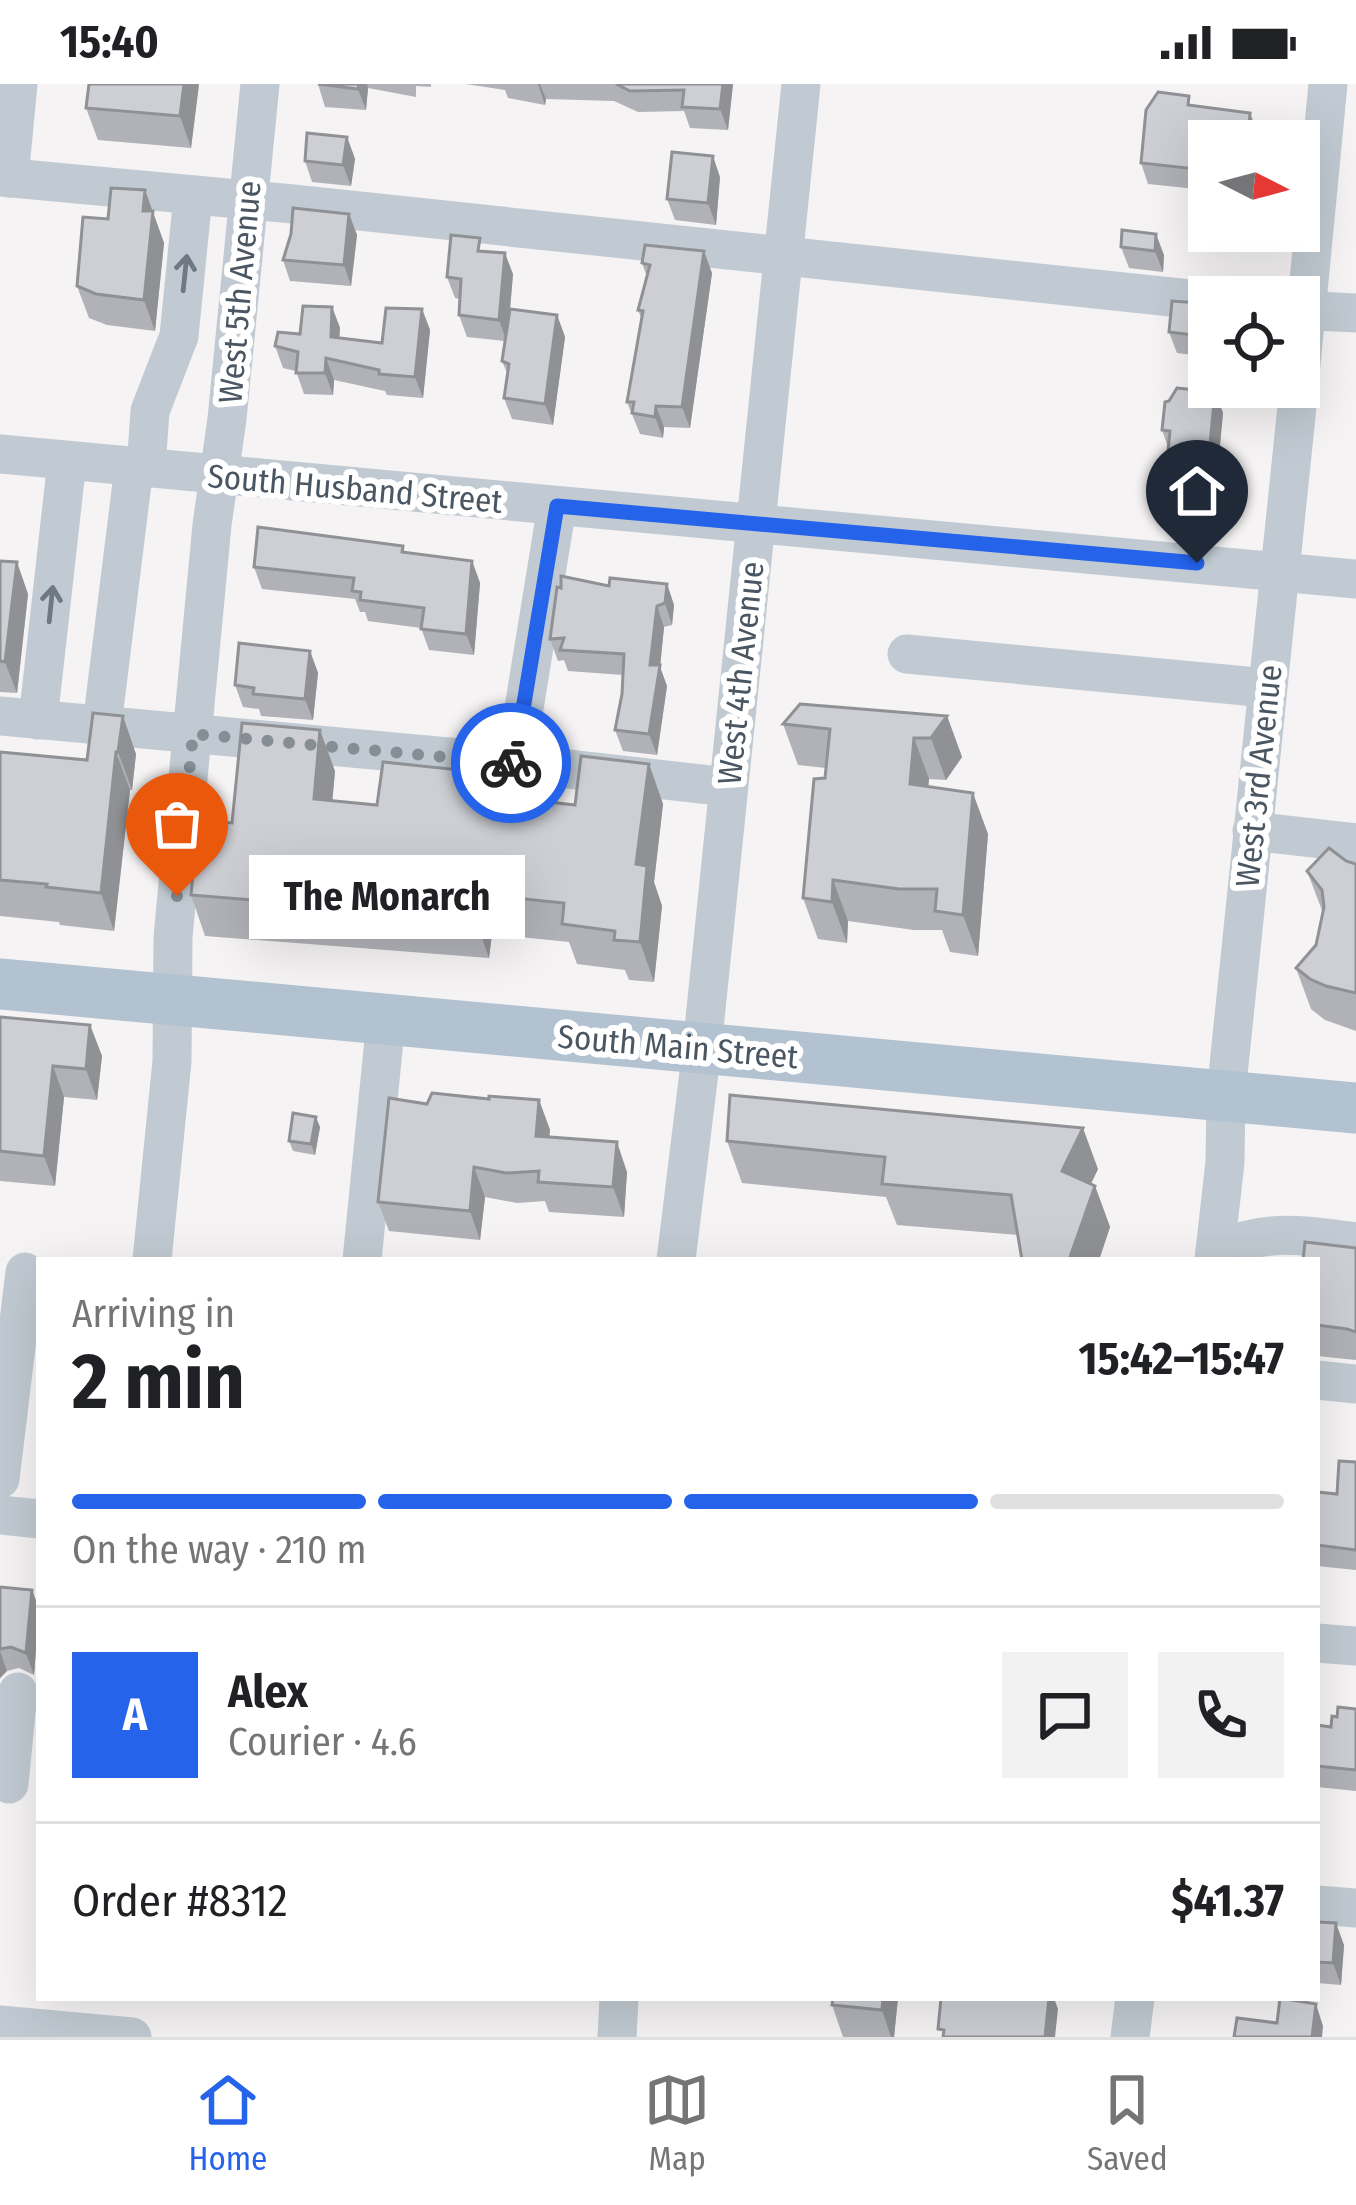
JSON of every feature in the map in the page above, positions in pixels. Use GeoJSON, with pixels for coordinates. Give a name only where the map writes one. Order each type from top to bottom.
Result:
{"type":"FeatureCollection","features":[{"type":"Feature","properties":{"kind":"main road","name":"South Main Street"},"geometry":{"type":"LineString","coordinates":[[0,984],[1356,1108]]}},
{"type":"Feature","properties":{"kind":"street"},"geometry":{"type":"LineString","coordinates":[[18,84],[4,177],[1188,299]]}},
{"type":"Feature","properties":{"kind":"street","name":"West 5th Avenue"},"geometry":{"type":"LineString","coordinates":[[152,1257],[172,1061],[172,937],[260,84]]}},
{"type":"Feature","properties":{"kind":"street","name":"West 4th Avenue"},"geometry":{"type":"LineString","coordinates":[[676,1257],[801,84]]}},
{"type":"Feature","properties":{"kind":"street","name":"West 3rd Avenue"},"geometry":{"type":"LineString","coordinates":[[1307,276],[1328,84]]}},
{"type":"Feature","properties":{"kind":"street"},"geometry":{"type":"LineString","coordinates":[[101,725],[150,410],[179,336],[193,196]]}},
{"type":"Feature","properties":{"kind":"street"},"geometry":{"type":"LineString","coordinates":[[1320,311],[1356,314]]}},
{"type":"Feature","properties":{"kind":"street"},"geometry":{"type":"LineString","coordinates":[[179,336],[235,342]]}},
{"type":"Feature","properties":{"kind":"street","name":"West 3rd Avenue"},"geometry":{"type":"LineString","coordinates":[[1214,1256],[1225,1162],[1226,1094],[1297,408]]}},
{"type":"Feature","properties":{"kind":"street"},"geometry":{"type":"LineString","coordinates":[[68,461],[19,718],[728,787]]}},
{"type":"Feature","properties":{"kind":"street","name":"South Husband Street"},"geometry":{"type":"LineString","coordinates":[[1,466],[68,461],[1356,580]]}},
{"type":"Feature","properties":{"kind":"street"},"geometry":{"type":"LineString","coordinates":[[514,763],[557,506]]}},
{"type":"Feature","properties":{"kind":"street"},"geometry":{"type":"LineString","coordinates":[[908,654],[1267,688]]}},
{"type":"Feature","properties":{"kind":"street"},"geometry":{"type":"LineString","coordinates":[[1252,831],[1356,843]]}},
{"type":"Feature","properties":{"kind":"street"},"geometry":{"type":"LineString","coordinates":[[362,1257],[386,1020]]}},
{"type":"Feature","properties":{"kind":"street"},"geometry":{"type":"LineString","coordinates":[[1220,1201],[1283,1233]]}},
{"type":"Feature","properties":{"kind":"street"},"geometry":{"type":"LineString","coordinates":[[1214,1256],[1259,1236],[1283,1233],[1356,1242]]}},
{"type":"Feature","properties":{"kind":"street"},"geometry":{"type":"LineString","coordinates":[[1,1455],[21,1270]]}},
{"type":"Feature","properties":{"kind":"street"},"geometry":{"type":"LineString","coordinates":[[1320,1381],[1356,1384]]}},
{"type":"Feature","properties":{"kind":"street"},"geometry":{"type":"LineString","coordinates":[[0,1515],[36,1519]]}},
{"type":"Feature","properties":{"kind":"street"},"geometry":{"type":"LineString","coordinates":[[1320,1642],[1356,1646]]}},
{"type":"Feature","properties":{"kind":"street"},"geometry":{"type":"LineString","coordinates":[[16,1784],[18,1692]]}},
{"type":"Feature","properties":{"kind":"street"},"geometry":{"type":"LineString","coordinates":[[1320,1905],[1356,1908]]}},
{"type":"Feature","properties":{"kind":"street"},"geometry":{"type":"LineString","coordinates":[[616,2037],[619,2001]]}},
{"type":"Feature","properties":{"kind":"street"},"geometry":{"type":"LineString","coordinates":[[1130,2037],[1135,2001]]}},
{"type":"Feature","properties":{"kind":"street"},"geometry":{"type":"LineString","coordinates":[[0,2025],[79,2015],[132,2037]]}},
{"type":"Feature","properties":{"kind":"building"},"geometry":{"type":"Polygon","coordinates":[[[89,84],[184,84],[180,116],[86,108],[89,84]]]}},
{"type":"Feature","properties":{"kind":"building"},"geometry":{"type":"Polygon","coordinates":[[[318,84],[359,84],[358,89],[318,84]]]}},
{"type":"Feature","properties":{"kind":"building"},"geometry":{"type":"Polygon","coordinates":[[[616,84],[723,84],[720,109],[682,107],[684,90],[630,91],[616,84]]]}},
{"type":"Feature","properties":{"kind":"building"},"geometry":{"type":"Polygon","coordinates":[[[1158,92],[1189,96],[1188,105],[1250,113],[1250,120],[1188,120],[1188,168],[1141,163],[1146,110],[1158,92]]]}},
{"type":"Feature","properties":{"kind":"building"},"geometry":{"type":"Polygon","coordinates":[[[307,133],[347,137],[343,165],[305,161],[307,133]]]}},
{"type":"Feature","properties":{"kind":"building"},"geometry":{"type":"Polygon","coordinates":[[[672,152],[713,156],[708,203],[667,199],[672,152]]]}},
{"type":"Feature","properties":{"kind":"building"},"geometry":{"type":"Polygon","coordinates":[[[111,188],[145,190],[143,211],[153,211],[144,300],[96,294],[77,286],[83,217],[108,219],[111,188]]]}},
{"type":"Feature","properties":{"kind":"building"},"geometry":{"type":"Polygon","coordinates":[[[293,208],[349,214],[344,265],[283,260],[293,208]]]}},
{"type":"Feature","properties":{"kind":"building"},"geometry":{"type":"Polygon","coordinates":[[[1122,230],[1156,234],[1155,251],[1121,247],[1122,230]]]}},
{"type":"Feature","properties":{"kind":"building"},"geometry":{"type":"Polygon","coordinates":[[[451,235],[480,238],[478,251],[505,253],[499,320],[459,315],[461,279],[447,277],[451,235]]]}},
{"type":"Feature","properties":{"kind":"building"},"geometry":{"type":"Polygon","coordinates":[[[645,245],[704,251],[682,407],[656,406],[655,417],[632,413],[634,402],[627,402],[643,311],[638,310],[650,265],[642,263],[645,245]]]}},
{"type":"Feature","properties":{"kind":"building"},"geometry":{"type":"Polygon","coordinates":[[[1172,301],[1188,302],[1188,334],[1169,332],[1172,301]]]}},
{"type":"Feature","properties":{"kind":"building"},"geometry":{"type":"Polygon","coordinates":[[[303,306],[332,307],[331,337],[382,343],[386,308],[422,309],[415,377],[379,374],[379,370],[326,358],[325,373],[296,373],[298,352],[275,346],[278,332],[300,334],[303,306]]]}},
{"type":"Feature","properties":{"kind":"building"},"geometry":{"type":"Polygon","coordinates":[[[510,309],[557,315],[545,404],[504,398],[509,364],[502,361],[510,309]]]}},
{"type":"Feature","properties":{"kind":"building"},"geometry":{"type":"Polygon","coordinates":[[[1177,388],[1188,389],[1188,408],[1213,408],[1208,465],[1167,461],[1170,431],[1162,430],[1165,402],[1177,388]]]}},
{"type":"Feature","properties":{"kind":"building"},"geometry":{"type":"Polygon","coordinates":[[[258,527],[403,546],[402,552],[472,561],[466,634],[421,629],[424,608],[360,600],[361,592],[352,591],[354,578],[254,567],[258,527]]]}},
{"type":"Feature","properties":{"kind":"building"},"geometry":{"type":"Polygon","coordinates":[[[0,561],[17,562],[5,662],[0,661],[0,561]]]}},
{"type":"Feature","properties":{"kind":"building"},"geometry":{"type":"Polygon","coordinates":[[[561,576],[609,586],[610,578],[667,584],[665,603],[657,606],[650,665],[660,665],[649,734],[615,730],[624,654],[560,650],[564,638],[550,639],[561,576]]]}},
{"type":"Feature","properties":{"kind":"building"},"geometry":{"type":"Polygon","coordinates":[[[239,643],[310,651],[305,699],[253,694],[254,688],[235,685],[239,643]]]}},
{"type":"Feature","properties":{"kind":"building"},"geometry":{"type":"Polygon","coordinates":[[[800,704],[947,716],[931,738],[914,738],[910,784],[973,793],[963,915],[935,911],[937,889],[833,880],[832,902],[803,898],[814,779],[825,778],[830,729],[783,724],[800,704]]]}},
{"type":"Feature","properties":{"kind":"building"},"geometry":{"type":"Polygon","coordinates":[[[93,713],[123,716],[101,893],[0,880],[0,752],[87,760],[93,713]]]}},
{"type":"Feature","properties":{"kind":"building"},"geometry":{"type":"Polygon","coordinates":[[[242,723],[320,730],[314,799],[377,805],[383,762],[489,773],[486,801],[548,808],[549,802],[575,805],[581,756],[649,764],[636,864],[647,866],[640,942],[614,940],[615,931],[562,924],[564,903],[477,894],[475,918],[191,895],[198,820],[232,823],[242,723]]]}},
{"type":"Feature","properties":{"kind":"building"},"geometry":{"type":"Polygon","coordinates":[[[1329,848],[1356,864],[1356,993],[1326,986],[1296,968],[1316,945],[1324,907],[1322,890],[1307,871],[1329,848]]]}},
{"type":"Feature","properties":{"kind":"building"},"geometry":{"type":"Polygon","coordinates":[[[0,1017],[90,1025],[86,1069],[53,1066],[44,1156],[0,1151],[0,1017]]]}},
{"type":"Feature","properties":{"kind":"building"},"geometry":{"type":"Polygon","coordinates":[[[432,1093],[539,1100],[536,1136],[617,1142],[613,1187],[538,1182],[539,1171],[506,1173],[474,1167],[470,1211],[378,1202],[389,1098],[427,1104],[432,1093]]]}},
{"type":"Feature","properties":{"kind":"building"},"geometry":{"type":"Polygon","coordinates":[[[730,1095],[1083,1128],[1062,1171],[1095,1186],[1070,1257],[1021,1257],[1011,1195],[882,1184],[885,1157],[727,1141],[730,1095]]]}},
{"type":"Feature","properties":{"kind":"building"},"geometry":{"type":"Polygon","coordinates":[[[293,1113],[316,1117],[311,1144],[289,1141],[293,1113]]]}},
{"type":"Feature","properties":{"kind":"building"},"geometry":{"type":"Polygon","coordinates":[[[1305,1242],[1356,1248],[1356,1332],[1320,1325],[1320,1257],[1303,1257],[1305,1242]]]}},
{"type":"Feature","properties":{"kind":"building"},"geometry":{"type":"Polygon","coordinates":[[[1339,1461],[1356,1462],[1356,1550],[1320,1545],[1320,1492],[1337,1494],[1339,1461]]]}},
{"type":"Feature","properties":{"kind":"building"},"geometry":{"type":"Polygon","coordinates":[[[0,1587],[32,1590],[26,1653],[11,1647],[0,1649],[0,1587]]]}},
{"type":"Feature","properties":{"kind":"building"},"geometry":{"type":"Polygon","coordinates":[[[1338,1707],[1356,1709],[1356,1770],[1320,1766],[1320,1725],[1331,1727],[1332,1716],[1337,1717],[1338,1707]]]}},
{"type":"Feature","properties":{"kind":"building"},"geometry":{"type":"Polygon","coordinates":[[[1320,1922],[1336,1923],[1333,1963],[1320,1962],[1320,1922]]]}},
{"type":"Feature","properties":{"kind":"building"},"geometry":{"type":"Polygon","coordinates":[[[833,2001],[883,2001],[882,2010],[832,2005],[833,2001]]]}},
{"type":"Feature","properties":{"kind":"building"},"geometry":{"type":"Polygon","coordinates":[[[941,2001],[1049,2001],[1045,2037],[943,2037],[944,2030],[938,2029],[941,2001]]]}},
{"type":"Feature","properties":{"kind":"building"},"geometry":{"type":"Polygon","coordinates":[[[1280,2001],[1316,2004],[1312,2037],[1234,2037],[1237,2018],[1277,2023],[1280,2001]]]}},
{"type":"Feature","properties":{"kind":"way so far"},"geometry":{"type":"LineString","coordinates":[[177,896],[193,734],[511,763]]}},
{"type":"Feature","properties":{"kind":"place","name":"The Monarch"},"geometry":{"type":"Point","coordinates":[177,896]}},
{"type":"Feature","properties":{"kind":"route"},"geometry":{"type":"LineString","coordinates":[[511,763],[557,506],[1197,563]]}}]}
